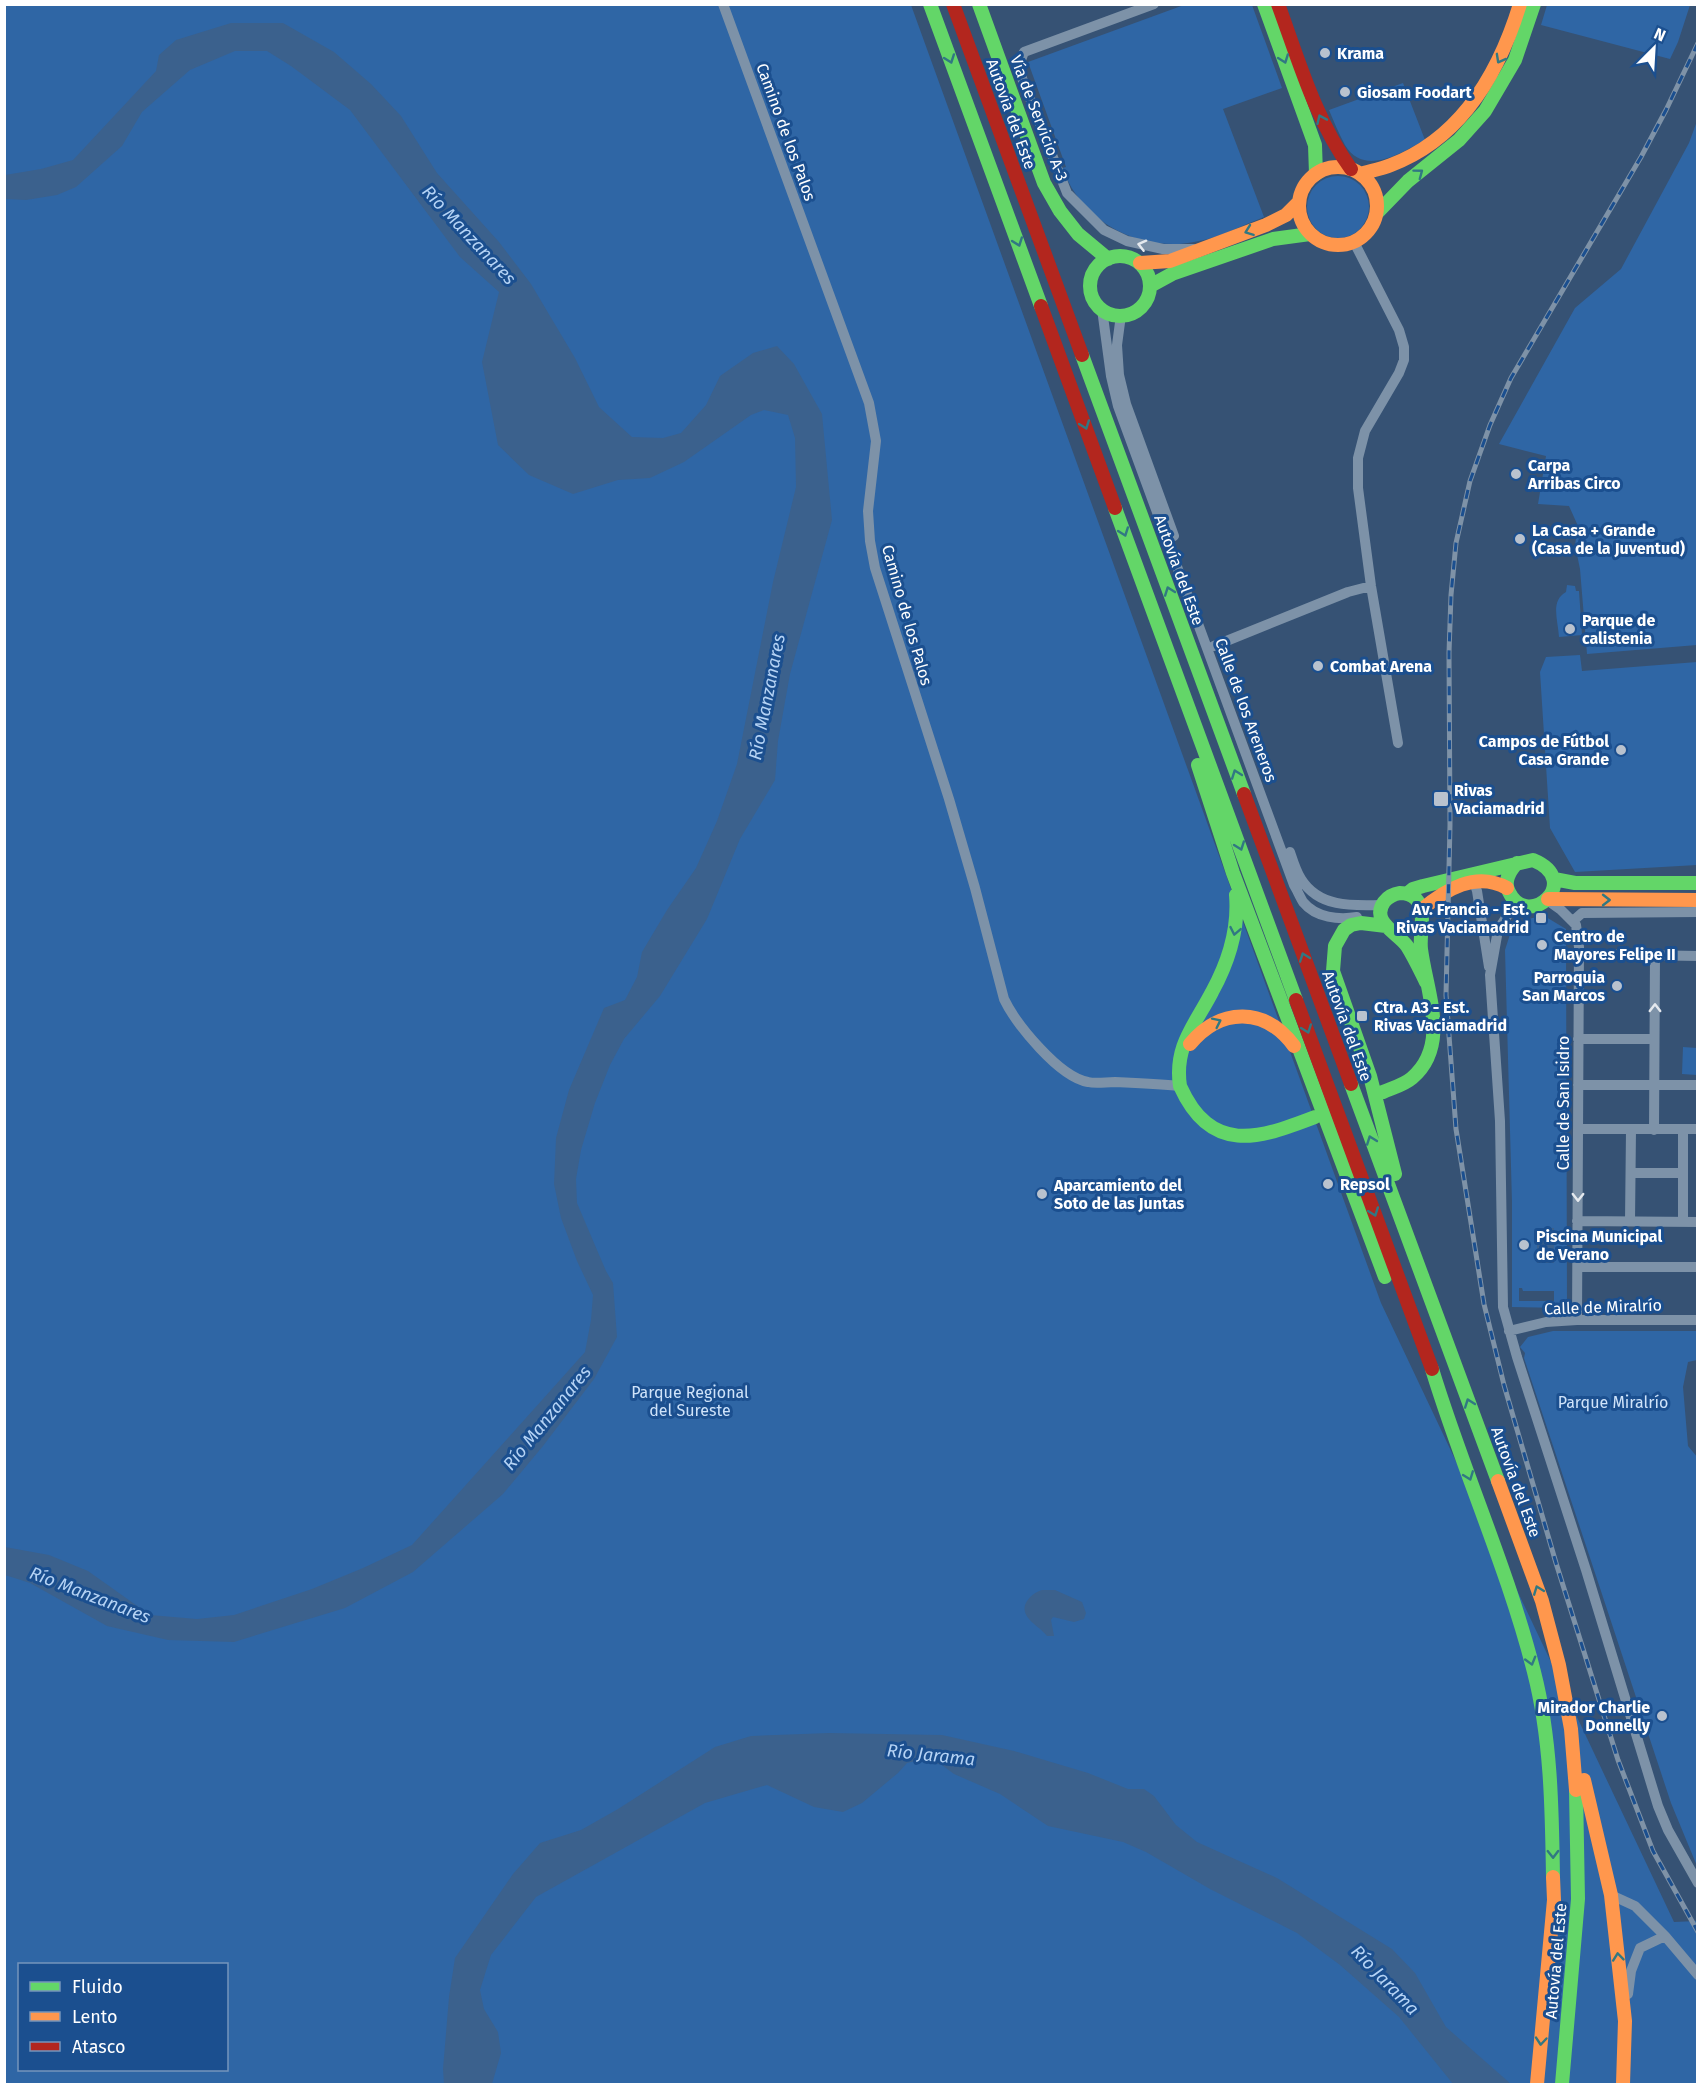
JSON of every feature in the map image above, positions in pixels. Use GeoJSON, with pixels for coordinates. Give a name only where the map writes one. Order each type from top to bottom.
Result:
{"type":"FeatureCollection","features":[{"type":"Feature","properties":{"kind":"main road","name":"Autovía del Este"},"geometry":{"type":"LineString","coordinates":[[930,4],[1427,1355],[1448,1422],[1516,1608],[1535,1674],[1545,1733],[1552,1817],[1554,1900],[1537,2085]]}},
{"type":"Feature","properties":{"kind":"main road","name":"Autovía del Este"},"geometry":{"type":"LineString","coordinates":[[953,4],[1542,1601],[1559,1665],[1571,1729],[1577,1810],[1578,1899],[1562,2085]]}},
{"type":"Feature","properties":{"kind":"main road","name":"Vía de Servicio A-3"},"geometry":{"type":"LineString","coordinates":[[979,4],[1044,183],[1060,211],[1078,234],[1108,259]]}},
{"type":"Feature","properties":{"kind":"main road"},"geometry":{"type":"LineString","coordinates":[[1264,4],[1315,146],[1316,174]]}},
{"type":"Feature","properties":{"kind":"main road"},"geometry":{"type":"LineString","coordinates":[[1278,4],[1316,109],[1339,154],[1371,184],[1377,198],[1377,213]]}},
{"type":"Feature","properties":{"kind":"main road"},"geometry":{"type":"LineString","coordinates":[[1520,4],[1505,51],[1486,84],[1449,131],[1425,150],[1399,163],[1356,172],[1339,167],[1327,168],[1307,182],[1301,191],[1299,214],[1310,234],[1317,240],[1336,246],[1354,242],[1369,230],[1377,213],[1410,179],[1459,141],[1498,90],[1516,58],[1534,4]]}},
{"type":"Feature","properties":{"kind":"main road"},"geometry":{"type":"LineString","coordinates":[[1140,264],[1167,262],[1270,223],[1286,215],[1299,202]]}},
{"type":"Feature","properties":{"kind":"main road"},"geometry":{"type":"LineString","coordinates":[[1150,286],[1172,274],[1274,239],[1310,234]]}},
{"type":"Feature","properties":{"kind":"main road"},"geometry":{"type":"LineString","coordinates":[[1118,256],[1128,257],[1140,264],[1149,277],[1150,286],[1144,303],[1130,314],[1111,314],[1102,309],[1091,292],[1094,272],[1100,264],[1118,256]]}},
{"type":"Feature","properties":{"kind":"main road"},"geometry":{"type":"LineString","coordinates":[[1175,673],[1176,696],[1233,873],[1376,1254],[1438,1406],[1448,1422]]}},
{"type":"Feature","properties":{"kind":"main road"},"geometry":{"type":"LineString","coordinates":[[1407,1234],[1406,1212],[1370,1076],[1333,971],[1337,939],[1348,926],[1364,921],[1387,921],[1408,932],[1416,927],[1420,916],[1434,898],[1474,882],[1494,881],[1508,888],[1516,902],[1534,906],[1547,899],[1553,890],[1554,879],[1548,868],[1530,859],[1423,886],[1407,894],[1395,894],[1387,898],[1387,921],[1406,945],[1426,982]]}},
{"type":"Feature","properties":{"kind":"main road"},"geometry":{"type":"LineString","coordinates":[[1508,888],[1509,874],[1517,863]]}},
{"type":"Feature","properties":{"kind":"main road"},"geometry":{"type":"LineString","coordinates":[[1233,873],[1239,915],[1231,953],[1213,992],[1185,1038],[1177,1072],[1180,1086],[1188,1107],[1194,1114],[1208,1125],[1233,1135],[1257,1136],[1315,1117]]}},
{"type":"Feature","properties":{"kind":"main road"},"geometry":{"type":"LineString","coordinates":[[1554,879],[1575,883],[1698,883]]}},
{"type":"Feature","properties":{"kind":"main road"},"geometry":{"type":"LineString","coordinates":[[1383,1092],[1412,1077],[1424,1063],[1431,1048],[1434,1030],[1426,982],[1420,916],[1416,899],[1407,894]]}},
{"type":"Feature","properties":{"kind":"main road"},"geometry":{"type":"LineString","coordinates":[[1547,899],[1698,900]]}},
{"type":"Feature","properties":{"kind":"main road"},"geometry":{"type":"LineString","coordinates":[[1180,1086],[1185,1053],[1195,1036],[1213,1023],[1229,1017],[1249,1015],[1266,1020],[1283,1031],[1292,1041],[1305,1065]]}},
{"type":"Feature","properties":{"kind":"main road"},"geometry":{"type":"LineString","coordinates":[[1571,1729],[1611,1895],[1625,2021],[1623,2081]]}},
{"type":"Feature","properties":{"kind":"street","name":"Camino de los Palos"},"geometry":{"type":"LineString","coordinates":[[723,4],[869,403],[876,441],[868,511],[875,567],[949,799],[1004,999],[1011,1014],[1029,1036],[1058,1065],[1077,1079],[1086,1082],[1180,1086]]}},
{"type":"Feature","properties":{"kind":"street"},"geometry":{"type":"LineString","coordinates":[[1154,4],[1024,52],[1018,68],[1067,193],[1104,230],[1127,241],[1163,249],[1200,249]]}},
{"type":"Feature","properties":{"kind":"street"},"geometry":{"type":"LineString","coordinates":[[1354,242],[1399,330],[1404,347],[1404,360],[1399,373],[1365,431],[1358,458],[1358,488],[1371,586],[1398,743]]}},
{"type":"Feature","properties":{"kind":"street","name":"Calle de los Areneros"},"geometry":{"type":"LineString","coordinates":[[1102,309],[1111,376],[1118,406],[1294,885],[1303,902],[1326,916],[1344,919],[1366,916],[1387,921]]}},
{"type":"Feature","properties":{"kind":"street","name":"Calle de los Areneros"},"geometry":{"type":"LineString","coordinates":[[1120,315],[1117,345],[1119,375],[1126,404],[1300,877],[1314,893],[1324,900],[1352,906],[1387,921]]}},
{"type":"Feature","properties":{"kind":"street"},"geometry":{"type":"LineString","coordinates":[[1214,646],[1348,592],[1371,586]]}},
{"type":"Feature","properties":{"kind":"street"},"geometry":{"type":"LineString","coordinates":[[1474,882],[1490,975],[1500,1121],[1503,1307],[1658,1806],[1673,1840],[1698,1883]]}},
{"type":"Feature","properties":{"kind":"street"},"geometry":{"type":"LineString","coordinates":[[1547,899],[1573,921],[1582,913],[1698,912]]}},
{"type":"Feature","properties":{"kind":"street"},"geometry":{"type":"LineString","coordinates":[[1490,975],[1498,930],[1516,902]]}},
{"type":"Feature","properties":{"kind":"street","name":"Calle de San Isidro"},"geometry":{"type":"LineString","coordinates":[[1573,921],[1576,925],[1578,954],[1577,1320]]}},
{"type":"Feature","properties":{"kind":"street"},"geometry":{"type":"LineString","coordinates":[[1578,954],[1698,956]]}},
{"type":"Feature","properties":{"kind":"street"},"geometry":{"type":"LineString","coordinates":[[1654,1130],[1655,956]]}},
{"type":"Feature","properties":{"kind":"street"},"geometry":{"type":"LineString","coordinates":[[1578,1039],[1654,1040]]}},
{"type":"Feature","properties":{"kind":"street"},"geometry":{"type":"LineString","coordinates":[[1578,1085],[1698,1085]]}},
{"type":"Feature","properties":{"kind":"street"},"geometry":{"type":"LineString","coordinates":[[1578,1129],[1698,1129]]}},
{"type":"Feature","properties":{"kind":"street"},"geometry":{"type":"LineString","coordinates":[[1683,1129],[1683,1222]]}},
{"type":"Feature","properties":{"kind":"street"},"geometry":{"type":"LineString","coordinates":[[1630,1221],[1631,1130]]}},
{"type":"Feature","properties":{"kind":"street"},"geometry":{"type":"LineString","coordinates":[[1631,1173],[1683,1173]]}},
{"type":"Feature","properties":{"kind":"street"},"geometry":{"type":"LineString","coordinates":[[1577,1221],[1698,1222]]}},
{"type":"Feature","properties":{"kind":"street"},"geometry":{"type":"LineString","coordinates":[[1578,1266],[1698,1267]]}},
{"type":"Feature","properties":{"kind":"street","name":"Calle de Miralrío"},"geometry":{"type":"LineString","coordinates":[[1509,1331],[1546,1322],[1577,1320],[1698,1320]]}},
{"type":"Feature","properties":{"kind":"street"},"geometry":{"type":"LineString","coordinates":[[1611,1895],[1635,1906],[1665,1936],[1698,1976]]}},
{"type":"Feature","properties":{"kind":"street"},"geometry":{"type":"LineString","coordinates":[[1625,2021],[1631,1971],[1640,1948],[1665,1936]]}},
{"type":"Feature","properties":{"kind":"green space"},"geometry":{"type":"Polygon","coordinates":[[[1547,4],[1690,5],[1670,59],[1541,25],[1547,4]]]}},
{"type":"Feature","properties":{"kind":"green space","name":"Parque Regional del Sureste"},"geometry":{"type":"Polygon","coordinates":[[[5,5],[911,5],[1381,1303],[1674,1922],[1697,1921],[1697,2084],[5,2084],[5,5]]]}},
{"type":"Feature","properties":{"kind":"green space"},"geometry":{"type":"Polygon","coordinates":[[[1184,5],[1252,5],[1282,88],[1223,109],[1264,217],[1207,239],[1182,244],[1164,244],[1130,236],[1114,229],[1086,207],[1075,193],[1062,168],[1066,167],[1028,62],[1184,5]]]}},
{"type":"Feature","properties":{"kind":"green space"},"geometry":{"type":"Polygon","coordinates":[[[1403,83],[1425,140],[1394,156],[1383,159],[1362,160],[1353,155],[1345,145],[1329,110],[1403,83]]]}},
{"type":"Feature","properties":{"kind":"green space"},"geometry":{"type":"Polygon","coordinates":[[[1697,121],[1697,645],[1587,654],[1580,569],[1575,545],[1578,526],[1569,506],[1538,504],[1546,456],[1499,444],[1575,308],[1621,269],[1689,143],[1697,121]]]}},
{"type":"Feature","properties":{"kind":"green space"},"geometry":{"type":"Polygon","coordinates":[[[1332,176],[1344,176],[1360,185],[1367,195],[1369,207],[1367,219],[1360,229],[1344,238],[1332,238],[1321,233],[1312,224],[1307,213],[1307,201],[1312,190],[1321,181],[1332,176]]]}},
{"type":"Feature","properties":{"kind":"green space"},"geometry":{"type":"Polygon","coordinates":[[[1567,585],[1575,586],[1576,591],[1579,591],[1582,635],[1559,637],[1556,606],[1558,600],[1566,592],[1567,585]]]}},
{"type":"Feature","properties":{"kind":"green space","name":"Campos de Fútbol Casa Grande"},"geometry":{"type":"Polygon","coordinates":[[[1580,655],[1582,671],[1697,662],[1697,865],[1575,872],[1550,828],[1540,672],[1546,657],[1580,655]]]}},
{"type":"Feature","properties":{"kind":"green space"},"geometry":{"type":"Polygon","coordinates":[[[1546,917],[1566,929],[1567,1308],[1512,1307],[1512,1202],[1505,950],[1512,928],[1532,918],[1546,917]],[[1519,1288],[1519,1301],[1554,1301],[1554,1291],[1523,1291],[1519,1288]]]}},
{"type":"Feature","properties":{"kind":"green space"},"geometry":{"type":"Polygon","coordinates":[[[1683,1047],[1697,1048],[1697,1075],[1682,1074],[1683,1047]]]}},
{"type":"Feature","properties":{"kind":"green space","name":"Parque Miralrío"},"geometry":{"type":"Polygon","coordinates":[[[1553,1331],[1697,1331],[1697,1360],[1688,1362],[1683,1387],[1688,1446],[1698,1458],[1697,1866],[1671,1803],[1524,1358],[1525,1353],[1520,1347],[1528,1337],[1553,1331]]]}},
{"type":"Feature","properties":{"kind":"water","name":"Río Manzanares"},"geometry":{"type":"Polygon","coordinates":[[[231,23],[283,23],[334,52],[371,84],[401,116],[437,173],[499,242],[531,284],[575,358],[599,407],[632,437],[663,438],[681,433],[706,405],[720,376],[753,353],[777,346],[794,364],[822,414],[832,520],[790,674],[778,741],[775,780],[740,839],[707,919],[660,996],[624,1039],[610,1065],[595,1103],[581,1150],[576,1179],[577,1203],[613,1283],[617,1337],[594,1379],[503,1494],[413,1572],[345,1608],[234,1642],[168,1640],[107,1626],[30,1583],[5,1575],[5,1547],[49,1555],[88,1571],[150,1615],[197,1619],[234,1615],[312,1589],[412,1545],[585,1352],[593,1295],[561,1218],[554,1184],[556,1138],[569,1090],[604,1008],[625,1000],[637,977],[642,952],[696,868],[717,821],[737,764],[773,582],[796,487],[795,438],[788,415],[764,410],[751,415],[684,462],[650,478],[618,480],[573,494],[529,475],[498,445],[482,362],[499,292],[460,257],[350,110],[267,51],[235,51],[190,70],[142,112],[122,146],[76,187],[57,195],[26,200],[5,199],[5,175],[41,169],[73,160],[156,71],[159,55],[176,40],[231,23]]]}},
{"type":"Feature","properties":{"kind":"water"},"geometry":{"type":"Polygon","coordinates":[[[1537,1228],[1554,1228],[1554,1263],[1537,1263],[1537,1228]]]}},
{"type":"Feature","properties":{"kind":"water"},"geometry":{"type":"Polygon","coordinates":[[[1042,1590],[1055,1590],[1082,1602],[1086,1613],[1084,1619],[1074,1622],[1053,1617],[1051,1620],[1054,1636],[1047,1636],[1025,1612],[1027,1601],[1042,1590]]]}},
{"type":"Feature","properties":{"kind":"water","name":"Río Jarama"},"geometry":{"type":"Polygon","coordinates":[[[829,1733],[942,1735],[1014,1751],[1088,1773],[1128,1789],[1144,1789],[1154,1796],[1176,1825],[1197,1842],[1277,1878],[1392,1949],[1415,1973],[1446,2027],[1511,2084],[1453,2084],[1399,2017],[1340,1965],[1297,1933],[1210,1889],[1146,1852],[1123,1842],[1048,1826],[1000,1794],[954,1774],[942,1765],[920,1760],[907,1763],[862,1803],[843,1812],[814,1807],[767,1785],[705,1803],[536,1897],[491,1955],[480,1990],[484,2009],[498,2032],[501,2053],[492,2084],[444,2084],[443,2069],[449,1997],[455,1958],[513,1874],[540,1843],[581,1830],[715,1747],[751,1736],[829,1733]]]}},
{"type":"Feature","properties":{"kind":"railway"},"geometry":{"type":"LineString","coordinates":[[1698,43],[1641,157],[1511,378],[1490,425],[1470,481],[1456,543],[1451,595],[1450,825],[1446,995],[1456,1129],[1484,1304],[1504,1385],[1556,1563],[1618,1760],[1653,1851],[1698,1932]]}},
{"type":"Feature","properties":{"kind":"traffic: fast"},"geometry":{"type":"LineString","coordinates":[[930,4],[1041,306]]}},
{"type":"Feature","properties":{"kind":"traffic: fast"},"geometry":{"type":"LineString","coordinates":[[979,4],[1044,183],[1060,211],[1078,234],[1108,259]]}},
{"type":"Feature","properties":{"kind":"traffic: fast"},"geometry":{"type":"LineString","coordinates":[[1264,4],[1315,145],[1316,174]]}},
{"type":"Feature","properties":{"kind":"traffic: fast"},"geometry":{"type":"LineString","coordinates":[[1377,213],[1408,181],[1459,140],[1485,111],[1515,60],[1534,4]]}},
{"type":"Feature","properties":{"kind":"traffic: fast"},"geometry":{"type":"LineString","coordinates":[[1150,286],[1172,274],[1273,239],[1310,234]]}},
{"type":"Feature","properties":{"kind":"traffic: fast"},"geometry":{"type":"LineString","coordinates":[[1120,256],[1141,265],[1150,286],[1141,307],[1120,316],[1099,307],[1090,286],[1099,265],[1120,256]]}},
{"type":"Feature","properties":{"kind":"traffic: fast"},"geometry":{"type":"LineString","coordinates":[[1082,355],[1244,794]]}},
{"type":"Feature","properties":{"kind":"traffic: fast"},"geometry":{"type":"LineString","coordinates":[[1115,508],[1296,1000]]}},
{"type":"Feature","properties":{"kind":"traffic: fast"},"geometry":{"type":"LineString","coordinates":[[1198,765],[1233,873],[1385,1277]]}},
{"type":"Feature","properties":{"kind":"traffic: fast"},"geometry":{"type":"LineString","coordinates":[[1407,894],[1423,886],[1533,860],[1547,869],[1553,879],[1553,890],[1547,899],[1538,905],[1528,906],[1518,903],[1509,892],[1507,880],[1512,869],[1514,866],[1517,863]]}},
{"type":"Feature","properties":{"kind":"traffic: fast"},"geometry":{"type":"LineString","coordinates":[[1554,879],[1575,883],[1698,883]]}},
{"type":"Feature","properties":{"kind":"traffic: fast"},"geometry":{"type":"LineString","coordinates":[[1383,1092],[1409,1080],[1424,1065],[1431,1050],[1433,1033],[1431,999],[1421,949],[1421,910],[1413,896],[1404,893],[1395,894],[1384,902],[1380,915],[1387,927],[1407,946],[1426,982]]}},
{"type":"Feature","properties":{"kind":"traffic: fast"},"geometry":{"type":"LineString","coordinates":[[1180,1086],[1180,1059],[1187,1036],[1218,980],[1232,945],[1236,921],[1236,895]]}},
{"type":"Feature","properties":{"kind":"traffic: fast"},"geometry":{"type":"LineString","coordinates":[[1386,926],[1361,923],[1351,925],[1344,930],[1335,946],[1333,971],[1370,1076],[1395,1174]]}},
{"type":"Feature","properties":{"kind":"traffic: fast"},"geometry":{"type":"LineString","coordinates":[[1351,1084],[1498,1481]]}},
{"type":"Feature","properties":{"kind":"traffic: fast"},"geometry":{"type":"LineString","coordinates":[[1180,1086],[1192,1108],[1206,1123],[1221,1132],[1238,1136],[1274,1131],[1315,1117]]}},
{"type":"Feature","properties":{"kind":"traffic: fast"},"geometry":{"type":"LineString","coordinates":[[1432,1369],[1511,1596],[1540,1697],[1551,1800],[1553,1877]]}},
{"type":"Feature","properties":{"kind":"traffic: fast"},"geometry":{"type":"LineString","coordinates":[[1562,2084],[1578,1899],[1576,1790]]}},
{"type":"Feature","properties":{"kind":"traffic: slow"},"geometry":{"type":"LineString","coordinates":[[1360,174],[1387,166],[1416,153],[1438,138],[1457,120],[1489,78],[1520,4]]}},
{"type":"Feature","properties":{"kind":"traffic: slow"},"geometry":{"type":"LineString","coordinates":[[1338,167],[1353,170],[1366,178],[1374,191],[1377,206],[1374,221],[1366,234],[1353,242],[1338,245],[1323,242],[1310,234],[1302,221],[1299,206],[1302,191],[1310,178],[1323,170],[1338,167]]}},
{"type":"Feature","properties":{"kind":"traffic: slow"},"geometry":{"type":"LineString","coordinates":[[1140,263],[1170,261],[1266,225],[1286,215],[1299,202]]}},
{"type":"Feature","properties":{"kind":"traffic: slow"},"geometry":{"type":"LineString","coordinates":[[1421,910],[1451,889],[1473,882],[1484,881],[1507,888]]}},
{"type":"Feature","properties":{"kind":"traffic: slow"},"geometry":{"type":"LineString","coordinates":[[1548,899],[1698,900]]}},
{"type":"Feature","properties":{"kind":"traffic: slow"},"geometry":{"type":"LineString","coordinates":[[1190,1044],[1215,1023],[1243,1016],[1257,1018],[1270,1024],[1294,1046]]}},
{"type":"Feature","properties":{"kind":"traffic: slow"},"geometry":{"type":"LineString","coordinates":[[1498,1481],[1542,1601],[1559,1665],[1571,1729],[1576,1790]]}},
{"type":"Feature","properties":{"kind":"traffic: slow"},"geometry":{"type":"LineString","coordinates":[[1584,1780],[1611,1895],[1625,2021],[1623,2084]]}},
{"type":"Feature","properties":{"kind":"traffic: slow"},"geometry":{"type":"LineString","coordinates":[[1537,2084],[1554,1900],[1553,1877]]}},
{"type":"Feature","properties":{"kind":"traffic: jam"},"geometry":{"type":"LineString","coordinates":[[953,4],[1082,355]]}},
{"type":"Feature","properties":{"kind":"traffic: jam"},"geometry":{"type":"LineString","coordinates":[[1278,4],[1318,110],[1338,150],[1351,169]]}},
{"type":"Feature","properties":{"kind":"traffic: jam"},"geometry":{"type":"LineString","coordinates":[[1041,306],[1115,508]]}},
{"type":"Feature","properties":{"kind":"traffic: jam"},"geometry":{"type":"LineString","coordinates":[[1244,794],[1351,1084]]}},
{"type":"Feature","properties":{"kind":"traffic: jam"},"geometry":{"type":"LineString","coordinates":[[1296,1000],[1432,1369]]}},
{"type":"Feature","properties":{"kind":"place","name":"Krama"},"geometry":{"type":"Point","coordinates":[1325,53]}},
{"type":"Feature","properties":{"kind":"place","name":"Giosam Foodart"},"geometry":{"type":"Point","coordinates":[1345,92]}},
{"type":"Feature","properties":{"kind":"place","name":"Carpa Arribas Circo"},"geometry":{"type":"Point","coordinates":[1516,474]}},
{"type":"Feature","properties":{"kind":"place","name":"La Casa + Grande (Casa de la Juventud)"},"geometry":{"type":"Point","coordinates":[1520,539]}},
{"type":"Feature","properties":{"kind":"place","name":"Parque de calistenia"},"geometry":{"type":"Point","coordinates":[1570,629]}},
{"type":"Feature","properties":{"kind":"place","name":"Combat Arena"},"geometry":{"type":"Point","coordinates":[1318,666]}},
{"type":"Feature","properties":{"kind":"place","name":"Campos de Fútbol Casa Grande"},"geometry":{"type":"Point","coordinates":[1621,750]}},
{"type":"Feature","properties":{"kind":"place","name":"Rivas Vaciamadrid"},"geometry":{"type":"Point","coordinates":[1441,799]}},
{"type":"Feature","properties":{"kind":"place","name":"Av. Francia - Est. Rivas Vaciamadrid"},"geometry":{"type":"Point","coordinates":[1541,918]}},
{"type":"Feature","properties":{"kind":"place","name":"Centro de Mayores Felipe II"},"geometry":{"type":"Point","coordinates":[1542,945]}},
{"type":"Feature","properties":{"kind":"place","name":"Parroquia San Marcos"},"geometry":{"type":"Point","coordinates":[1617,986]}},
{"type":"Feature","properties":{"kind":"place","name":"Ctra. A3 - Est. Rivas Vaciamadrid"},"geometry":{"type":"Point","coordinates":[1362,1016]}},
{"type":"Feature","properties":{"kind":"place","name":"Repsol"},"geometry":{"type":"Point","coordinates":[1328,1184]}},
{"type":"Feature","properties":{"kind":"place","name":"Aparcamiento del Soto de las Juntas"},"geometry":{"type":"Point","coordinates":[1042,1194]}},
{"type":"Feature","properties":{"kind":"place","name":"Piscina Municipal de Verano"},"geometry":{"type":"Point","coordinates":[1524,1245]}},
{"type":"Feature","properties":{"kind":"place","name":"Mirador Charlie Donnelly"},"geometry":{"type":"Point","coordinates":[1662,1716]}}]}
